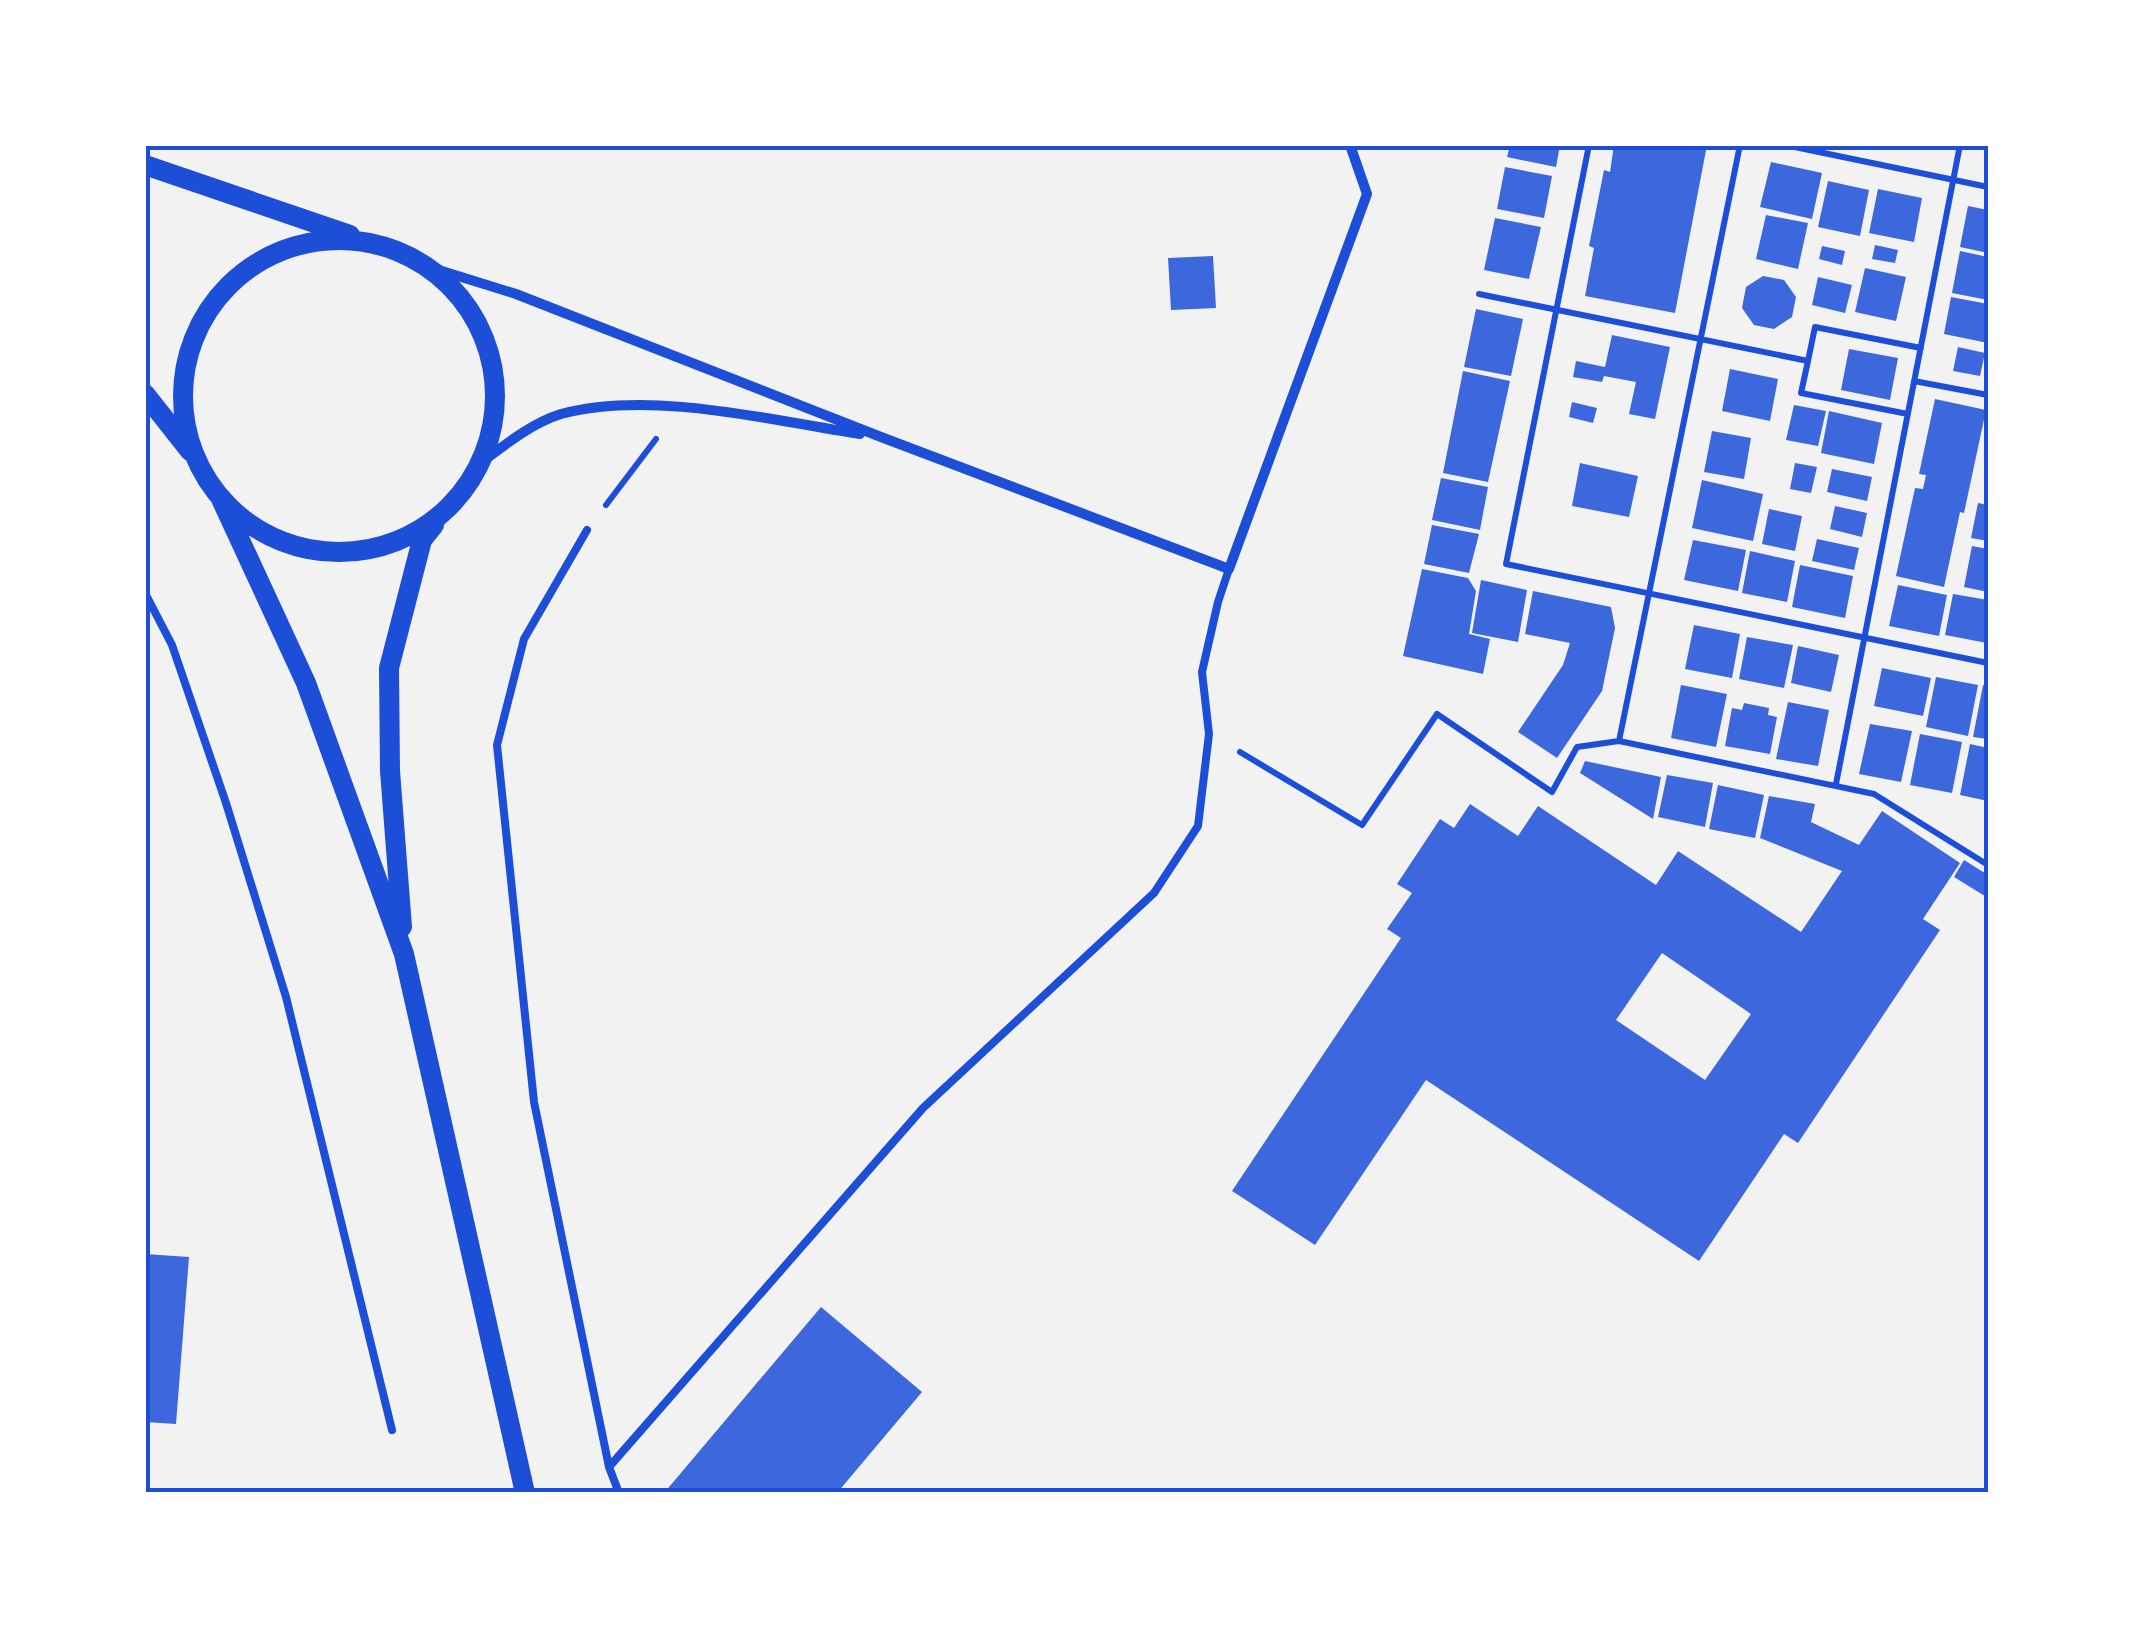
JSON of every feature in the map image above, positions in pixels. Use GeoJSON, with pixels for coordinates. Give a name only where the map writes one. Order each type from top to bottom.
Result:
{"type":"FeatureCollection","features":[{"type":"Feature","properties":{"kind":"main road"},"geometry":{"type":"LineString","coordinates":[[145,165],[371,242],[429,267],[468,306],[490,354],[496,409],[482,462],[422,540],[388,668],[390,771],[404,954]]}},
{"type":"Feature","properties":{"kind":"main road"},"geometry":{"type":"LineString","coordinates":[[192,454],[182,399],[188,362],[191,344],[218,294],[262,259],[314,240],[371,242]]}},
{"type":"Feature","properties":{"kind":"main road"},"geometry":{"type":"LineString","coordinates":[[145,394],[192,454],[220,499],[306,684],[404,954],[526,1493]]}},
{"type":"Feature","properties":{"kind":"main road"},"geometry":{"type":"LineString","coordinates":[[220,499],[259,532],[307,550],[357,551],[406,538],[448,508]]}},
{"type":"Feature","properties":{"kind":"street"},"geometry":{"type":"LineString","coordinates":[[429,267],[516,294],[1229,568],[1367,194],[1350,145]]}},
{"type":"Feature","properties":{"kind":"street"},"geometry":{"type":"LineString","coordinates":[[482,462],[520,434],[559,415],[621,405],[682,406],[881,437]]}},
{"type":"Feature","properties":{"kind":"lane"},"geometry":{"type":"LineString","coordinates":[[587,530],[524,639],[497,745],[534,1102],[610,1466],[619,1493]]}},
{"type":"Feature","properties":{"kind":"lane"},"geometry":{"type":"LineString","coordinates":[[610,1466],[923,1108],[1154,893],[1198,826],[1209,734],[1202,672],[1229,568]]}},
{"type":"Feature","properties":{"kind":"lane"},"geometry":{"type":"LineString","coordinates":[[145,593],[172,645],[286,997],[392,1430]]}},
{"type":"Feature","properties":{"kind":"path"},"geometry":{"type":"LineString","coordinates":[[1589,145],[1506,564],[1988,663]]}},
{"type":"Feature","properties":{"kind":"path"},"geometry":{"type":"LineString","coordinates":[[1619,741],[1740,145]]}},
{"type":"Feature","properties":{"kind":"path"},"geometry":{"type":"LineString","coordinates":[[1785,145],[1988,186]]}},
{"type":"Feature","properties":{"kind":"path"},"geometry":{"type":"LineString","coordinates":[[1836,784],[1960,145]]}},
{"type":"Feature","properties":{"kind":"path"},"geometry":{"type":"LineString","coordinates":[[1479,294],[1808,361]]}},
{"type":"Feature","properties":{"kind":"path"},"geometry":{"type":"LineString","coordinates":[[1908,414],[1801,393],[1815,327],[1920,348]]}},
{"type":"Feature","properties":{"kind":"path"},"geometry":{"type":"LineString","coordinates":[[1914,381],[1988,396]]}},
{"type":"Feature","properties":{"kind":"path"},"geometry":{"type":"LineString","coordinates":[[587,530],[682,406]]}},
{"type":"Feature","properties":{"kind":"path"},"geometry":{"type":"LineString","coordinates":[[1209,734],[1362,826],[1436,714],[1552,792],[1577,747],[1619,741],[1874,794],[1988,865]]}},
{"type":"Feature","properties":{"kind":"building"},"geometry":{"type":"Polygon","coordinates":[[[1510,145],[1560,145],[1556,167],[1507,157],[1510,145]]]}},
{"type":"Feature","properties":{"kind":"building"},"geometry":{"type":"Polygon","coordinates":[[[1614,145],[1707,145],[1675,313],[1585,296],[1594,248],[1589,246],[1604,170],[1610,172],[1614,145]]]}},
{"type":"Feature","properties":{"kind":"building"},"geometry":{"type":"Polygon","coordinates":[[[1771,162],[1822,173],[1812,219],[1760,207],[1771,162]]]}},
{"type":"Feature","properties":{"kind":"building"},"geometry":{"type":"Polygon","coordinates":[[[1505,167],[1552,176],[1544,218],[1497,209],[1505,167]]]}},
{"type":"Feature","properties":{"kind":"building"},"geometry":{"type":"Polygon","coordinates":[[[1828,181],[1869,190],[1860,236],[1818,227],[1828,181]]]}},
{"type":"Feature","properties":{"kind":"building"},"geometry":{"type":"Polygon","coordinates":[[[1878,189],[1922,198],[1914,242],[1869,233],[1878,189]]]}},
{"type":"Feature","properties":{"kind":"building"},"geometry":{"type":"Polygon","coordinates":[[[1968,206],[1988,210],[1988,253],[1960,247],[1968,206]]]}},
{"type":"Feature","properties":{"kind":"building"},"geometry":{"type":"Polygon","coordinates":[[[1766,215],[1808,223],[1798,269],[1756,259],[1766,215]]]}},
{"type":"Feature","properties":{"kind":"building"},"geometry":{"type":"Polygon","coordinates":[[[1495,218],[1541,227],[1529,279],[1484,270],[1495,218]]]}},
{"type":"Feature","properties":{"kind":"building"},"geometry":{"type":"Polygon","coordinates":[[[1875,245],[1898,250],[1895,263],[1872,259],[1875,245]]]}},
{"type":"Feature","properties":{"kind":"building"},"geometry":{"type":"Polygon","coordinates":[[[1822,246],[1845,251],[1842,265],[1819,259],[1822,246]]]}},
{"type":"Feature","properties":{"kind":"building"},"geometry":{"type":"Polygon","coordinates":[[[1960,251],[1988,257],[1988,300],[1952,293],[1960,251]]]}},
{"type":"Feature","properties":{"kind":"building"},"geometry":{"type":"Polygon","coordinates":[[[1213,256],[1216,308],[1171,310],[1168,258],[1213,256]]]}},
{"type":"Feature","properties":{"kind":"building"},"geometry":{"type":"Polygon","coordinates":[[[1865,268],[1906,277],[1896,321],[1855,312],[1865,268]]]}},
{"type":"Feature","properties":{"kind":"building"},"geometry":{"type":"Polygon","coordinates":[[[1763,276],[1784,280],[1796,297],[1792,317],[1774,329],[1754,325],[1742,308],[1746,287],[1763,276]]]}},
{"type":"Feature","properties":{"kind":"building"},"geometry":{"type":"Polygon","coordinates":[[[1818,277],[1852,285],[1845,313],[1812,305],[1818,277]]]}},
{"type":"Feature","properties":{"kind":"building"},"geometry":{"type":"Polygon","coordinates":[[[1951,297],[1988,304],[1988,343],[1944,334],[1951,297]]]}},
{"type":"Feature","properties":{"kind":"building"},"geometry":{"type":"Polygon","coordinates":[[[1476,309],[1523,319],[1511,376],[1464,367],[1476,309]]]}},
{"type":"Feature","properties":{"kind":"building"},"geometry":{"type":"Polygon","coordinates":[[[1612,335],[1670,347],[1655,419],[1629,414],[1636,382],[1604,376],[1602,382],[1573,377],[1576,361],[1605,367],[1612,335]]]}},
{"type":"Feature","properties":{"kind":"building"},"geometry":{"type":"Polygon","coordinates":[[[1958,347],[1985,353],[1980,376],[1953,371],[1958,347]]]}},
{"type":"Feature","properties":{"kind":"building"},"geometry":{"type":"Polygon","coordinates":[[[1849,349],[1898,358],[1890,400],[1841,390],[1849,349]]]}},
{"type":"Feature","properties":{"kind":"building"},"geometry":{"type":"Polygon","coordinates":[[[1730,369],[1778,379],[1770,421],[1722,411],[1730,369]]]}},
{"type":"Feature","properties":{"kind":"building"},"geometry":{"type":"Polygon","coordinates":[[[1463,371],[1510,381],[1488,482],[1443,473],[1463,371]]]}},
{"type":"Feature","properties":{"kind":"building"},"geometry":{"type":"Polygon","coordinates":[[[1935,399],[1986,410],[1944,587],[1896,576],[1915,488],[1923,489],[1926,475],[1919,474],[1935,399]]]}},
{"type":"Feature","properties":{"kind":"building"},"geometry":{"type":"Polygon","coordinates":[[[1572,402],[1597,408],[1593,423],[1569,417],[1572,402]]]}},
{"type":"Feature","properties":{"kind":"building"},"geometry":{"type":"Polygon","coordinates":[[[1794,405],[1826,411],[1818,446],[1786,440],[1794,405]]]}},
{"type":"Feature","properties":{"kind":"building"},"geometry":{"type":"Polygon","coordinates":[[[1829,411],[1882,423],[1874,464],[1821,453],[1829,411]]]}},
{"type":"Feature","properties":{"kind":"building"},"geometry":{"type":"Polygon","coordinates":[[[1712,431],[1751,438],[1744,479],[1704,472],[1712,431]]]}},
{"type":"Feature","properties":{"kind":"building"},"geometry":{"type":"Polygon","coordinates":[[[1580,463],[1638,476],[1629,517],[1572,506],[1580,463]]]}},
{"type":"Feature","properties":{"kind":"building"},"geometry":{"type":"Polygon","coordinates":[[[1795,463],[1817,467],[1811,493],[1790,489],[1795,463]]]}},
{"type":"Feature","properties":{"kind":"building"},"geometry":{"type":"Polygon","coordinates":[[[1832,469],[1872,477],[1867,501],[1827,492],[1832,469]]]}},
{"type":"Feature","properties":{"kind":"building"},"geometry":{"type":"Polygon","coordinates":[[[1441,478],[1488,487],[1480,530],[1432,520],[1441,478]]]}},
{"type":"Feature","properties":{"kind":"building"},"geometry":{"type":"Polygon","coordinates":[[[1702,480],[1763,494],[1753,541],[1692,528],[1702,480]]]}},
{"type":"Feature","properties":{"kind":"building"},"geometry":{"type":"Polygon","coordinates":[[[1978,503],[1988,505],[1988,541],[1971,538],[1978,503]]]}},
{"type":"Feature","properties":{"kind":"building"},"geometry":{"type":"Polygon","coordinates":[[[1835,506],[1867,513],[1862,537],[1830,529],[1835,506]]]}},
{"type":"Feature","properties":{"kind":"building"},"geometry":{"type":"Polygon","coordinates":[[[1769,509],[1802,516],[1795,551],[1762,544],[1769,509]]]}},
{"type":"Feature","properties":{"kind":"building"},"geometry":{"type":"Polygon","coordinates":[[[1432,525],[1479,534],[1469,573],[1424,564],[1432,525]]]}},
{"type":"Feature","properties":{"kind":"building"},"geometry":{"type":"Polygon","coordinates":[[[1817,539],[1859,548],[1854,570],[1812,561],[1817,539]]]}},
{"type":"Feature","properties":{"kind":"building"},"geometry":{"type":"Polygon","coordinates":[[[1693,540],[1746,550],[1738,591],[1684,580],[1693,540]]]}},
{"type":"Feature","properties":{"kind":"building"},"geometry":{"type":"Polygon","coordinates":[[[1972,546],[1988,549],[1988,592],[1964,587],[1972,546]]]}},
{"type":"Feature","properties":{"kind":"building"},"geometry":{"type":"Polygon","coordinates":[[[1750,551],[1795,561],[1787,602],[1742,593],[1750,551]]]}},
{"type":"Feature","properties":{"kind":"building"},"geometry":{"type":"Polygon","coordinates":[[[1800,565],[1853,576],[1845,618],[1792,607],[1800,565]]]}},
{"type":"Feature","properties":{"kind":"building"},"geometry":{"type":"Polygon","coordinates":[[[1422,569],[1468,578],[1476,591],[1469,634],[1490,639],[1483,674],[1403,656],[1422,569]]]}},
{"type":"Feature","properties":{"kind":"building"},"geometry":{"type":"Polygon","coordinates":[[[1481,580],[1527,590],[1518,642],[1472,633],[1481,580]]]}},
{"type":"Feature","properties":{"kind":"building"},"geometry":{"type":"Polygon","coordinates":[[[1898,585],[1947,595],[1939,636],[1889,626],[1898,585]]]}},
{"type":"Feature","properties":{"kind":"building"},"geometry":{"type":"Polygon","coordinates":[[[1533,591],[1611,607],[1615,628],[1602,691],[1557,758],[1518,732],[1563,665],[1570,643],[1525,634],[1533,591]]]}},
{"type":"Feature","properties":{"kind":"building"},"geometry":{"type":"Polygon","coordinates":[[[1953,594],[1988,600],[1987,643],[1945,635],[1953,594]]]}},
{"type":"Feature","properties":{"kind":"building"},"geometry":{"type":"Polygon","coordinates":[[[1694,625],[1740,634],[1732,678],[1685,669],[1694,625]]]}},
{"type":"Feature","properties":{"kind":"building"},"geometry":{"type":"Polygon","coordinates":[[[1747,637],[1793,645],[1784,688],[1739,679],[1747,637]]]}},
{"type":"Feature","properties":{"kind":"building"},"geometry":{"type":"Polygon","coordinates":[[[1798,646],[1839,655],[1831,692],[1791,683],[1798,646]]]}},
{"type":"Feature","properties":{"kind":"building"},"geometry":{"type":"Polygon","coordinates":[[[1882,668],[1931,678],[1923,716],[1874,706],[1882,668]]]}},
{"type":"Feature","properties":{"kind":"building"},"geometry":{"type":"Polygon","coordinates":[[[1936,677],[1978,685],[1968,736],[1926,727],[1936,677]]]}},
{"type":"Feature","properties":{"kind":"building"},"geometry":{"type":"Polygon","coordinates":[[[1681,685],[1727,694],[1716,747],[1671,738],[1681,685]]]}},
{"type":"Feature","properties":{"kind":"building"},"geometry":{"type":"Polygon","coordinates":[[[1983,685],[1988,686],[1988,739],[1973,737],[1983,685]]]}},
{"type":"Feature","properties":{"kind":"building"},"geometry":{"type":"Polygon","coordinates":[[[1788,702],[1829,710],[1818,766],[1776,759],[1788,702]]]}},
{"type":"Feature","properties":{"kind":"building"},"geometry":{"type":"Polygon","coordinates":[[[1744,703],[1769,708],[1768,715],[1777,717],[1770,754],[1725,746],[1732,708],[1742,710],[1744,703]]]}},
{"type":"Feature","properties":{"kind":"building"},"geometry":{"type":"Polygon","coordinates":[[[1870,724],[1912,731],[1901,782],[1859,774],[1870,724]]]}},
{"type":"Feature","properties":{"kind":"building"},"geometry":{"type":"Polygon","coordinates":[[[1920,734],[1962,742],[1952,793],[1910,785],[1920,734]]]}},
{"type":"Feature","properties":{"kind":"building"},"geometry":{"type":"Polygon","coordinates":[[[1970,744],[1988,748],[1988,801],[1960,795],[1970,744]]]}},
{"type":"Feature","properties":{"kind":"building"},"geometry":{"type":"Polygon","coordinates":[[[1585,761],[1661,777],[1653,819],[1580,773],[1585,761]]]}},
{"type":"Feature","properties":{"kind":"building"},"geometry":{"type":"Polygon","coordinates":[[[1667,775],[1713,783],[1705,827],[1658,817],[1667,775]]]}},
{"type":"Feature","properties":{"kind":"building"},"geometry":{"type":"Polygon","coordinates":[[[1718,785],[1764,795],[1755,838],[1709,829],[1718,785]]]}},
{"type":"Feature","properties":{"kind":"building"},"geometry":{"type":"Polygon","coordinates":[[[1769,796],[1815,804],[1811,822],[1859,845],[1882,811],[1960,863],[1923,919],[1940,930],[1798,1143],[1784,1134],[1699,1261],[1426,1080],[1315,1245],[1232,1191],[1401,938],[1387,929],[1412,893],[1397,884],[1440,819],[1454,828],[1470,804],[1518,836],[1538,806],[1656,885],[1678,851],[1801,932],[1842,871],[1760,838],[1769,796]],[[1662,953],[1616,1020],[1705,1080],[1751,1014],[1662,953]]]}},
{"type":"Feature","properties":{"kind":"building"},"geometry":{"type":"Polygon","coordinates":[[[1964,860],[1988,875],[1988,898],[1954,877],[1964,860]]]}},
{"type":"Feature","properties":{"kind":"building"},"geometry":{"type":"Polygon","coordinates":[[[145,1254],[189,1257],[176,1424],[145,1422],[145,1254]]]}},
{"type":"Feature","properties":{"kind":"building"},"geometry":{"type":"Polygon","coordinates":[[[821,1307],[922,1392],[837,1493],[664,1493],[821,1307]]]}}]}
